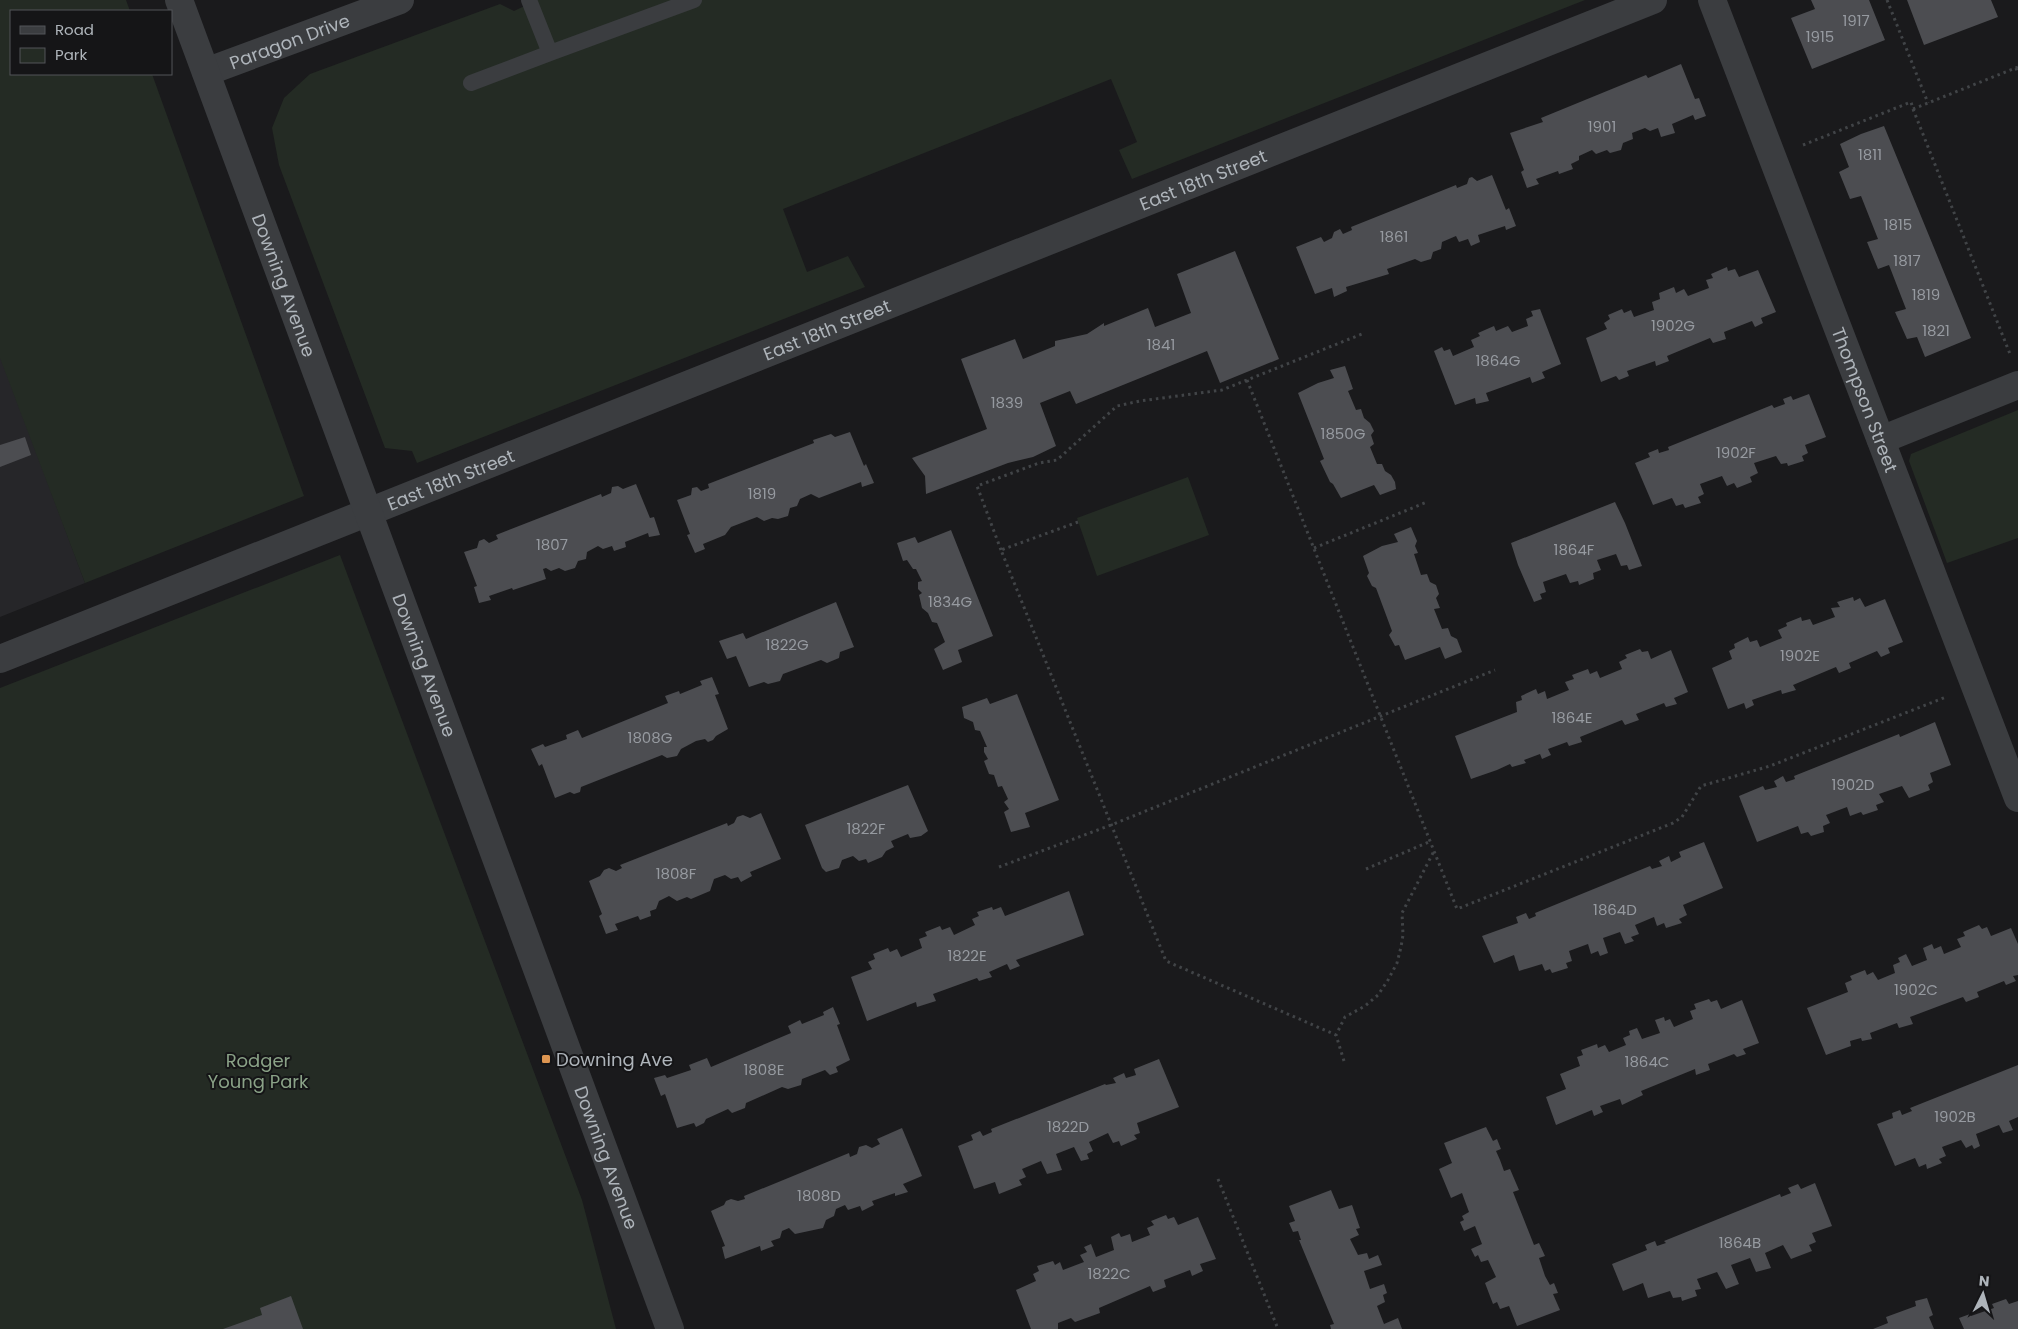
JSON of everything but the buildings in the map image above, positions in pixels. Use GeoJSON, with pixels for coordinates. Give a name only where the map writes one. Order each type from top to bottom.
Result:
{"type":"FeatureCollection","features":[{"type":"Feature","properties":{"kind":"street","name":"Downing Avenue"},"geometry":{"type":"LineString","coordinates":[[179,0],[670,1329]]}},
{"type":"Feature","properties":{"kind":"street","name":"Paragon Drive"},"geometry":{"type":"LineString","coordinates":[[206,72],[400,0]]}},
{"type":"Feature","properties":{"kind":"street","name":"East 18th Street"},"geometry":{"type":"LineString","coordinates":[[0,659],[369,514],[1652,0]]}},
{"type":"Feature","properties":{"kind":"street","name":"Thompson Street"},"geometry":{"type":"LineString","coordinates":[[1712,0],[2018,798]]}},
{"type":"Feature","properties":{"kind":"street"},"geometry":{"type":"LineString","coordinates":[[1880,440],[2018,385]]}},
{"type":"Feature","properties":{"kind":"lane"},"geometry":{"type":"LineString","coordinates":[[529,0],[550,53]]}},
{"type":"Feature","properties":{"kind":"lane"},"geometry":{"type":"LineString","coordinates":[[471,83],[694,0]]}},
{"type":"Feature","properties":{"kind":"path"},"geometry":{"type":"LineString","coordinates":[[1887,0],[1928,104]]}},
{"type":"Feature","properties":{"kind":"path"},"geometry":{"type":"LineString","coordinates":[[1913,109],[2017,68],[2018,74]]}},
{"type":"Feature","properties":{"kind":"path"},"geometry":{"type":"LineString","coordinates":[[1802,145],[1911,102],[2010,355]]}},
{"type":"Feature","properties":{"kind":"path"},"geometry":{"type":"LineString","coordinates":[[1336,1035],[1166,961],[977,486],[1039,463],[1057,460],[1117,406],[1222,390],[1362,334]]}},
{"type":"Feature","properties":{"kind":"path"},"geometry":{"type":"LineString","coordinates":[[1247,380],[1457,909],[1674,823],[1682,816],[1701,786],[1770,766],[1952,694]]}},
{"type":"Feature","properties":{"kind":"path"},"geometry":{"type":"LineString","coordinates":[[1314,548],[1427,502]]}},
{"type":"Feature","properties":{"kind":"path"},"geometry":{"type":"LineString","coordinates":[[1001,550],[1078,522]]}},
{"type":"Feature","properties":{"kind":"path"},"geometry":{"type":"LineString","coordinates":[[999,867],[1111,825],[1495,670]]}},
{"type":"Feature","properties":{"kind":"path"},"geometry":{"type":"LineString","coordinates":[[1366,869],[1431,841]]}},
{"type":"Feature","properties":{"kind":"path"},"geometry":{"type":"LineString","coordinates":[[1344,1061],[1336,1035],[1345,1017],[1365,1006],[1378,995],[1388,980],[1397,963],[1401,947],[1403,935],[1402,913],[1435,851]]}},
{"type":"Feature","properties":{"kind":"path"},"geometry":{"type":"LineString","coordinates":[[1218,1179],[1278,1329]]}},
{"type":"Feature","properties":{"kind":"shaded area"},"geometry":{"type":"Polygon","coordinates":[[[0,354],[85,583],[0,617],[0,354]]]}},
{"type":"Feature","properties":{"kind":"green space"},"geometry":{"type":"Polygon","coordinates":[[[0,0],[126,0],[130,10],[10,10],[10,75],[152,75],[304,496],[85,583],[0,358],[0,0]]]}},
{"type":"Feature","properties":{"kind":"green space"},"geometry":{"type":"Polygon","coordinates":[[[537,0],[1585,0],[1132,179],[1119,150],[1137,142],[1111,79],[783,209],[807,272],[848,256],[865,287],[417,463],[412,451],[385,448],[279,165],[272,128],[284,98],[310,74],[500,4],[514,11],[537,0]]]}},
{"type":"Feature","properties":{"kind":"green space"},"geometry":{"type":"Polygon","coordinates":[[[2018,410],[2018,538],[1947,563],[1909,461],[1911,454],[2018,410]]]}},
{"type":"Feature","properties":{"kind":"green space"},"geometry":{"type":"Polygon","coordinates":[[[1188,477],[1209,535],[1097,576],[1077,518],[1188,477]]]}},
{"type":"Feature","properties":{"kind":"green space","name":"Rodger Young Park"},"geometry":{"type":"Polygon","coordinates":[[[340,555],[582,1200],[616,1329],[0,1329],[0,688],[340,555]]]}},
{"type":"Feature","properties":{"kind":"place","name":"Downing Ave"},"geometry":{"type":"Point","coordinates":[546,1059]}}]}
